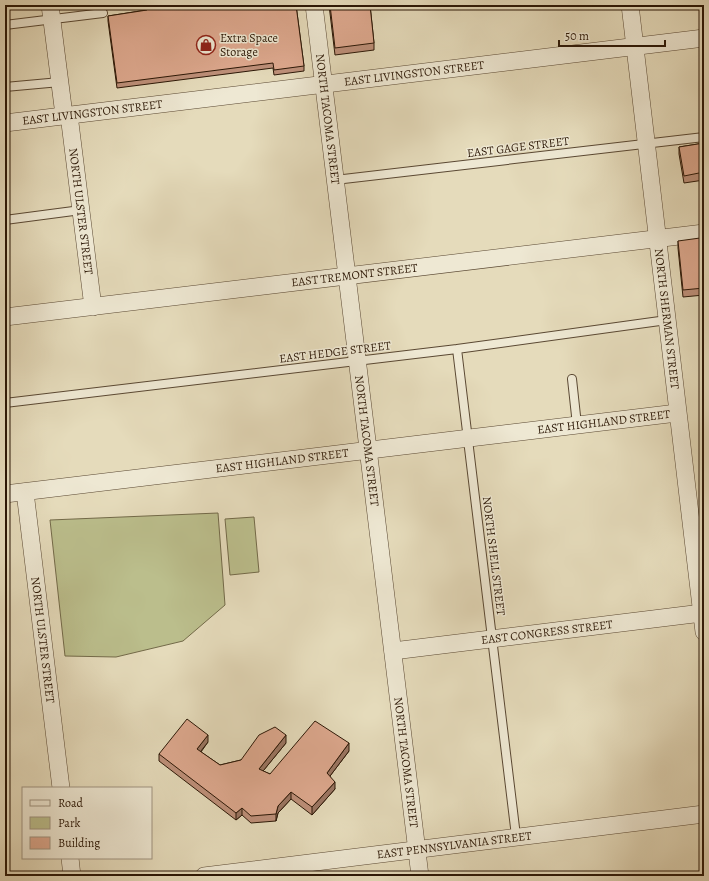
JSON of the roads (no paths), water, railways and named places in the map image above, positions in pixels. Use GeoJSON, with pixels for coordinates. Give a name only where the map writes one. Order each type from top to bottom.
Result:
{"type":"FeatureCollection","features":[{"type":"Feature","properties":{"kind":"street","name":"NORTH TACOMA STREET"},"geometry":{"type":"LineString","coordinates":[[314,5],[420,876]]}},
{"type":"Feature","properties":{"kind":"street","name":"NORTH SHERMAN STREET"},"geometry":{"type":"LineString","coordinates":[[630,5],[656,238],[704,632]]}},
{"type":"Feature","properties":{"kind":"street","name":"NORTH ULSTER STREET"},"geometry":{"type":"LineString","coordinates":[[51,12],[94,307]]}},
{"type":"Feature","properties":{"kind":"street","name":"EAST LIVINGSTON STREET"},"geometry":{"type":"LineString","coordinates":[[5,123],[323,83],[704,38]]}},
{"type":"Feature","properties":{"kind":"street","name":"EAST TREMONT STREET"},"geometry":{"type":"LineString","coordinates":[[5,317],[704,233]]}},
{"type":"Feature","properties":{"kind":"street","name":"EAST HIGHLAND STREET"},"geometry":{"type":"LineString","coordinates":[[5,494],[678,413]]}},
{"type":"Feature","properties":{"kind":"street","name":"NORTH ULSTER STREET"},"geometry":{"type":"LineString","coordinates":[[25,492],[61,787]]}},
{"type":"Feature","properties":{"kind":"street","name":"EAST CONGRESS STREET"},"geometry":{"type":"LineString","coordinates":[[393,651],[702,613]]}},
{"type":"Feature","properties":{"kind":"street","name":"EAST PENNSYLVANIA STREET"},"geometry":{"type":"LineString","coordinates":[[204,876],[246,874],[417,848],[704,814]]}},
{"type":"Feature","properties":{"kind":"street"},"geometry":{"type":"LineString","coordinates":[[70,859],[72,876]]}},
{"type":"Feature","properties":{"kind":"lane"},"geometry":{"type":"LineString","coordinates":[[5,24],[51,12],[103,13]]}},
{"type":"Feature","properties":{"kind":"lane"},"geometry":{"type":"LineString","coordinates":[[5,87],[60,82]]}},
{"type":"Feature","properties":{"kind":"lane","name":"EAST GAGE STREET"},"geometry":{"type":"LineString","coordinates":[[335,180],[704,137]]}},
{"type":"Feature","properties":{"kind":"lane"},"geometry":{"type":"LineString","coordinates":[[5,220],[81,210]]}},
{"type":"Feature","properties":{"kind":"lane","name":"EAST HEDGE STREET"},"geometry":{"type":"LineString","coordinates":[[5,403],[457,349],[667,320]]}},
{"type":"Feature","properties":{"kind":"lane","name":"NORTH SHELL STREET"},"geometry":{"type":"LineString","coordinates":[[457,349],[516,836]]}},
{"type":"Feature","properties":{"kind":"lane"},"geometry":{"type":"LineString","coordinates":[[572,379],[577,426]]}},
{"type":"Feature","properties":{"kind":"place","name":"Extra Space Storage"},"geometry":{"type":"Point","coordinates":[206,45]}}]}
